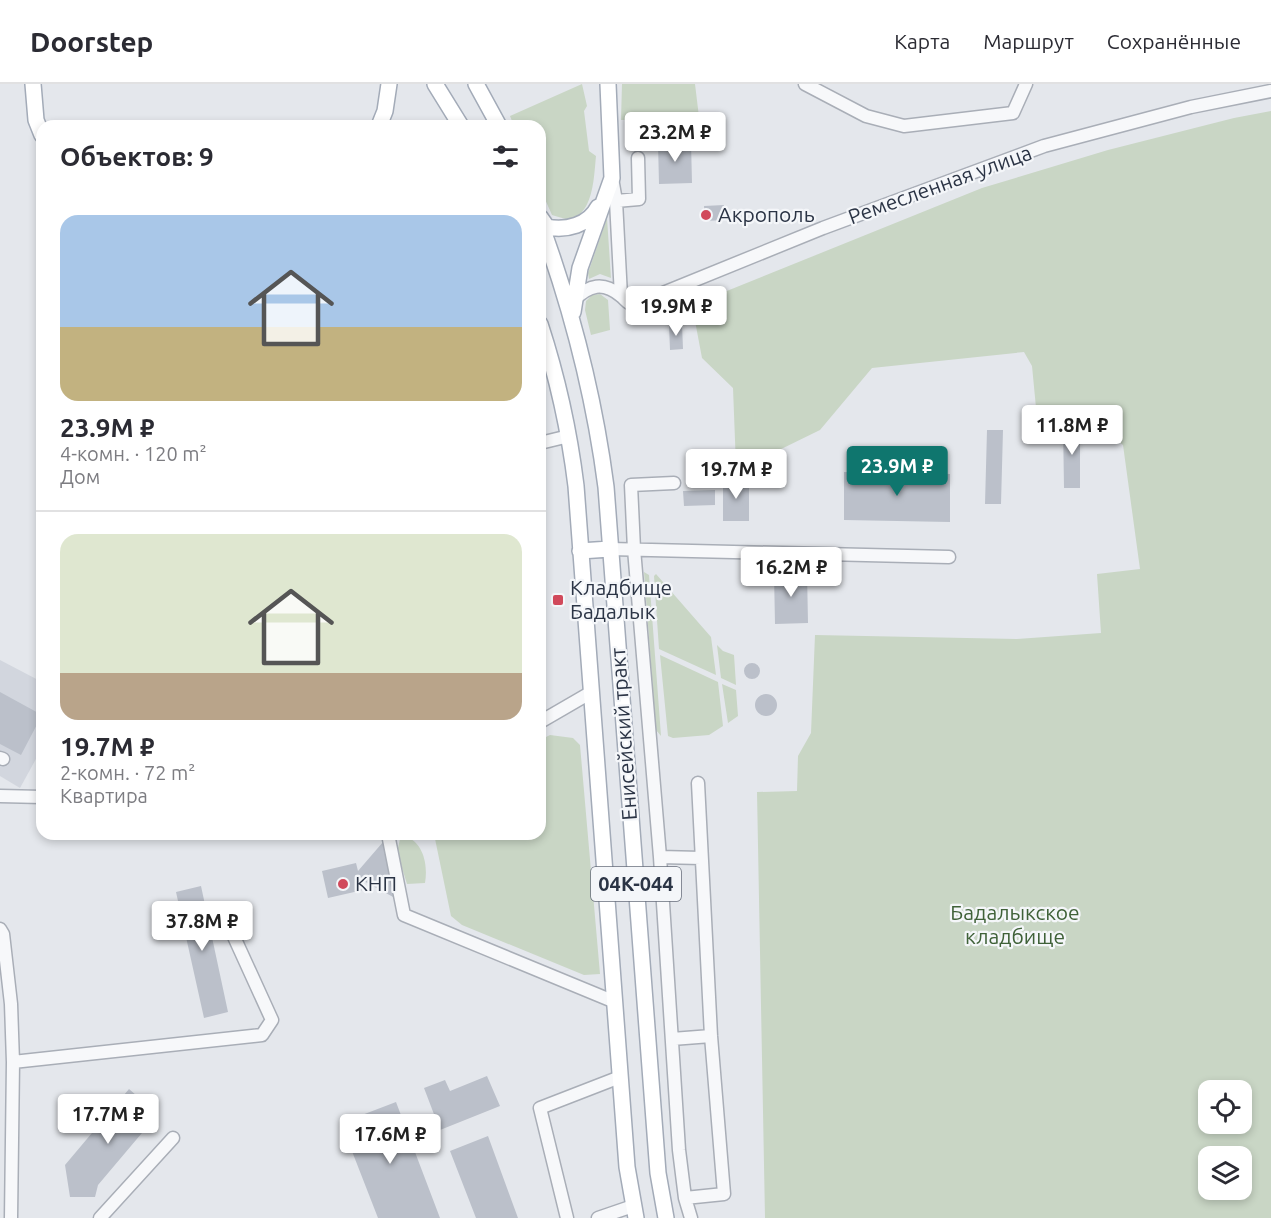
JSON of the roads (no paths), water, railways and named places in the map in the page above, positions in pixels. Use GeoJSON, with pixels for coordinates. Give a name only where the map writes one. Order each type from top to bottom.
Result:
{"type":"FeatureCollection","features":[{"type":"Feature","properties":{"kind":"main road"},"geometry":{"type":"LineString","coordinates":[[33,84],[36,120]]}},
{"type":"Feature","properties":{"kind":"main road"},"geometry":{"type":"LineString","coordinates":[[381,120],[389,84]]}},
{"type":"Feature","properties":{"kind":"main road"},"geometry":{"type":"LineString","coordinates":[[435,84],[456,120]]}},
{"type":"Feature","properties":{"kind":"main road"},"geometry":{"type":"LineString","coordinates":[[476,84],[495,120]]}},
{"type":"Feature","properties":{"kind":"main road"},"geometry":{"type":"LineString","coordinates":[[572,320],[580,268],[612,177],[608,84]]}},
{"type":"Feature","properties":{"kind":"main road"},"geometry":{"type":"LineString","coordinates":[[546,226],[555,229],[581,223],[593,216],[612,177]]}},
{"type":"Feature","properties":{"kind":"main road","name":"Енисейский тракт"},"geometry":{"type":"LineString","coordinates":[[546,240],[572,320],[598,427],[606,487],[658,1173],[666,1218]]}},
{"type":"Feature","properties":{"kind":"main road","name":"Енисейский тракт"},"geometry":{"type":"LineString","coordinates":[[546,343],[562,395],[569,436],[580,551],[627,1167],[634,1212]]}},
{"type":"Feature","properties":{"kind":"main road"},"geometry":{"type":"LineString","coordinates":[[580,551],[610,549]]}},
{"type":"Feature","properties":{"kind":"street"},"geometry":{"type":"LineString","coordinates":[[805,84],[866,116],[904,126],[1013,113],[1026,84]]}},
{"type":"Feature","properties":{"kind":"street","name":"Ремесленная улица"},"geometry":{"type":"LineString","coordinates":[[574,300],[584,290],[600,286],[621,296],[629,304],[636,304],[824,228],[1044,146],[1191,107],[1271,91]]}},
{"type":"Feature","properties":{"kind":"street"},"geometry":{"type":"LineString","coordinates":[[616,201],[639,199],[638,158]]}},
{"type":"Feature","properties":{"kind":"street"},"geometry":{"type":"LineString","coordinates":[[612,177],[616,201],[621,296]]}},
{"type":"Feature","properties":{"kind":"street"},"geometry":{"type":"LineString","coordinates":[[546,442],[569,436]]}},
{"type":"Feature","properties":{"kind":"street"},"geometry":{"type":"LineString","coordinates":[[674,483],[631,484],[634,549],[660,857],[679,1150],[685,1198],[691,1218]]}},
{"type":"Feature","properties":{"kind":"street"},"geometry":{"type":"LineString","coordinates":[[610,549],[949,556]]}},
{"type":"Feature","properties":{"kind":"street"},"geometry":{"type":"LineString","coordinates":[[546,717],[590,693]]}},
{"type":"Feature","properties":{"kind":"street"},"geometry":{"type":"LineString","coordinates":[[685,1198],[724,1194],[711,1036],[698,783]]}},
{"type":"Feature","properties":{"kind":"street"},"geometry":{"type":"LineString","coordinates":[[0,796],[36,797]]}},
{"type":"Feature","properties":{"kind":"street"},"geometry":{"type":"LineString","coordinates":[[389,840],[404,915],[615,1002]]}},
{"type":"Feature","properties":{"kind":"street"},"geometry":{"type":"LineString","coordinates":[[660,857],[701,858]]}},
{"type":"Feature","properties":{"kind":"street"},"geometry":{"type":"LineString","coordinates":[[13,1062],[262,1035],[272,1020],[230,928]]}},
{"type":"Feature","properties":{"kind":"street"},"geometry":{"type":"LineString","coordinates":[[0,929],[3,934],[10,1004],[13,1062],[11,1218]]}},
{"type":"Feature","properties":{"kind":"street"},"geometry":{"type":"LineString","coordinates":[[672,1039],[711,1036]]}},
{"type":"Feature","properties":{"kind":"street"},"geometry":{"type":"LineString","coordinates":[[567,1218],[540,1108],[620,1077]]}},
{"type":"Feature","properties":{"kind":"street"},"geometry":{"type":"LineString","coordinates":[[100,1218],[173,1137]]}},
{"type":"Feature","properties":{"kind":"street"},"geometry":{"type":"LineString","coordinates":[[598,1218],[634,1212]]}},
{"type":"Feature","properties":{"kind":"place","name":"Акрополь"},"geometry":{"type":"Point","coordinates":[706,215]}},
{"type":"Feature","properties":{"kind":"place","name":"Кладбище Бадалык"},"geometry":{"type":"Point","coordinates":[558,600]}},
{"type":"Feature","properties":{"kind":"place","name":"КНП"},"geometry":{"type":"Point","coordinates":[343,884]}},
{"type":"Feature","properties":{"kind":"park label","name":"Бадалыкское кладбище"},"geometry":{"type":"Point","coordinates":[1015,925]}}]}
